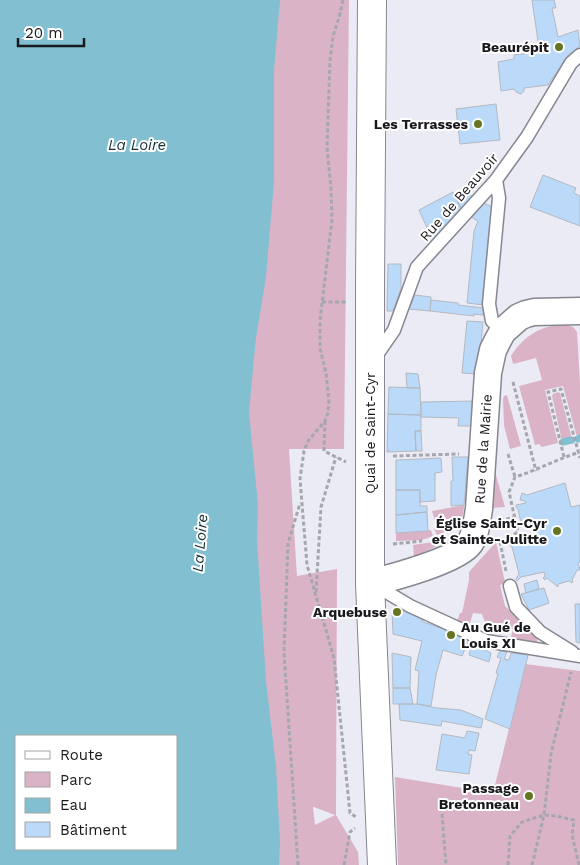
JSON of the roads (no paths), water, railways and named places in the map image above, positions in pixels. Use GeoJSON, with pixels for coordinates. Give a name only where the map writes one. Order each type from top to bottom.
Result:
{"type":"FeatureCollection","features":[{"type":"Feature","properties":{"kind":"main road","name":"Quai de Saint-Cyr"},"geometry":{"type":"LineString","coordinates":[[372,0],[371,363],[360,460],[370,583],[382,865]]}},
{"type":"Feature","properties":{"kind":"street","name":"Rue de la Mairie"},"geometry":{"type":"LineString","coordinates":[[370,583],[409,573],[462,550],[470,543],[479,509],[488,373],[493,350],[503,331],[518,317],[534,312],[580,312]]}},
{"type":"Feature","properties":{"kind":"lane","name":"Rue de Beauvoir"},"geometry":{"type":"LineString","coordinates":[[371,363],[394,330],[417,267],[496,180],[527,137],[571,63],[580,55]]}},
{"type":"Feature","properties":{"kind":"lane"},"geometry":{"type":"LineString","coordinates":[[496,180],[499,198],[489,304],[492,321],[503,331]]}},
{"type":"Feature","properties":{"kind":"lane"},"geometry":{"type":"LineString","coordinates":[[370,583],[410,606],[486,641],[578,655]]}},
{"type":"Feature","properties":{"kind":"lane"},"geometry":{"type":"LineString","coordinates":[[510,586],[516,607],[540,632],[578,655]]}},
{"type":"Feature","properties":{"kind":"water","name":"La Loire"},"geometry":{"type":"Polygon","coordinates":[[[0,0],[280,0],[274,71],[274,181],[266,277],[256,338],[249,412],[258,505],[257,539],[266,681],[276,766],[280,842],[279,865],[0,865],[0,0]]]}},
{"type":"Feature","properties":{"kind":"waterway"},"geometry":{"type":"LineString","coordinates":[[563,442],[572,440]]}},
{"type":"Feature","properties":{"kind":"place","name":"Beaurépit"},"geometry":{"type":"Point","coordinates":[559,47]}},
{"type":"Feature","properties":{"kind":"place","name":"Les Terrasses"},"geometry":{"type":"Point","coordinates":[478,124]}},
{"type":"Feature","properties":{"kind":"place","name":"Église Saint-Cyr et Sainte-Julitte"},"geometry":{"type":"Point","coordinates":[557,531]}},
{"type":"Feature","properties":{"kind":"place","name":"Arquebuse"},"geometry":{"type":"Point","coordinates":[397,612]}},
{"type":"Feature","properties":{"kind":"place","name":"Au Gué de Louis XI"},"geometry":{"type":"Point","coordinates":[451,635]}},
{"type":"Feature","properties":{"kind":"place","name":"Passage Bretonneau"},"geometry":{"type":"Point","coordinates":[529,796]}}]}
